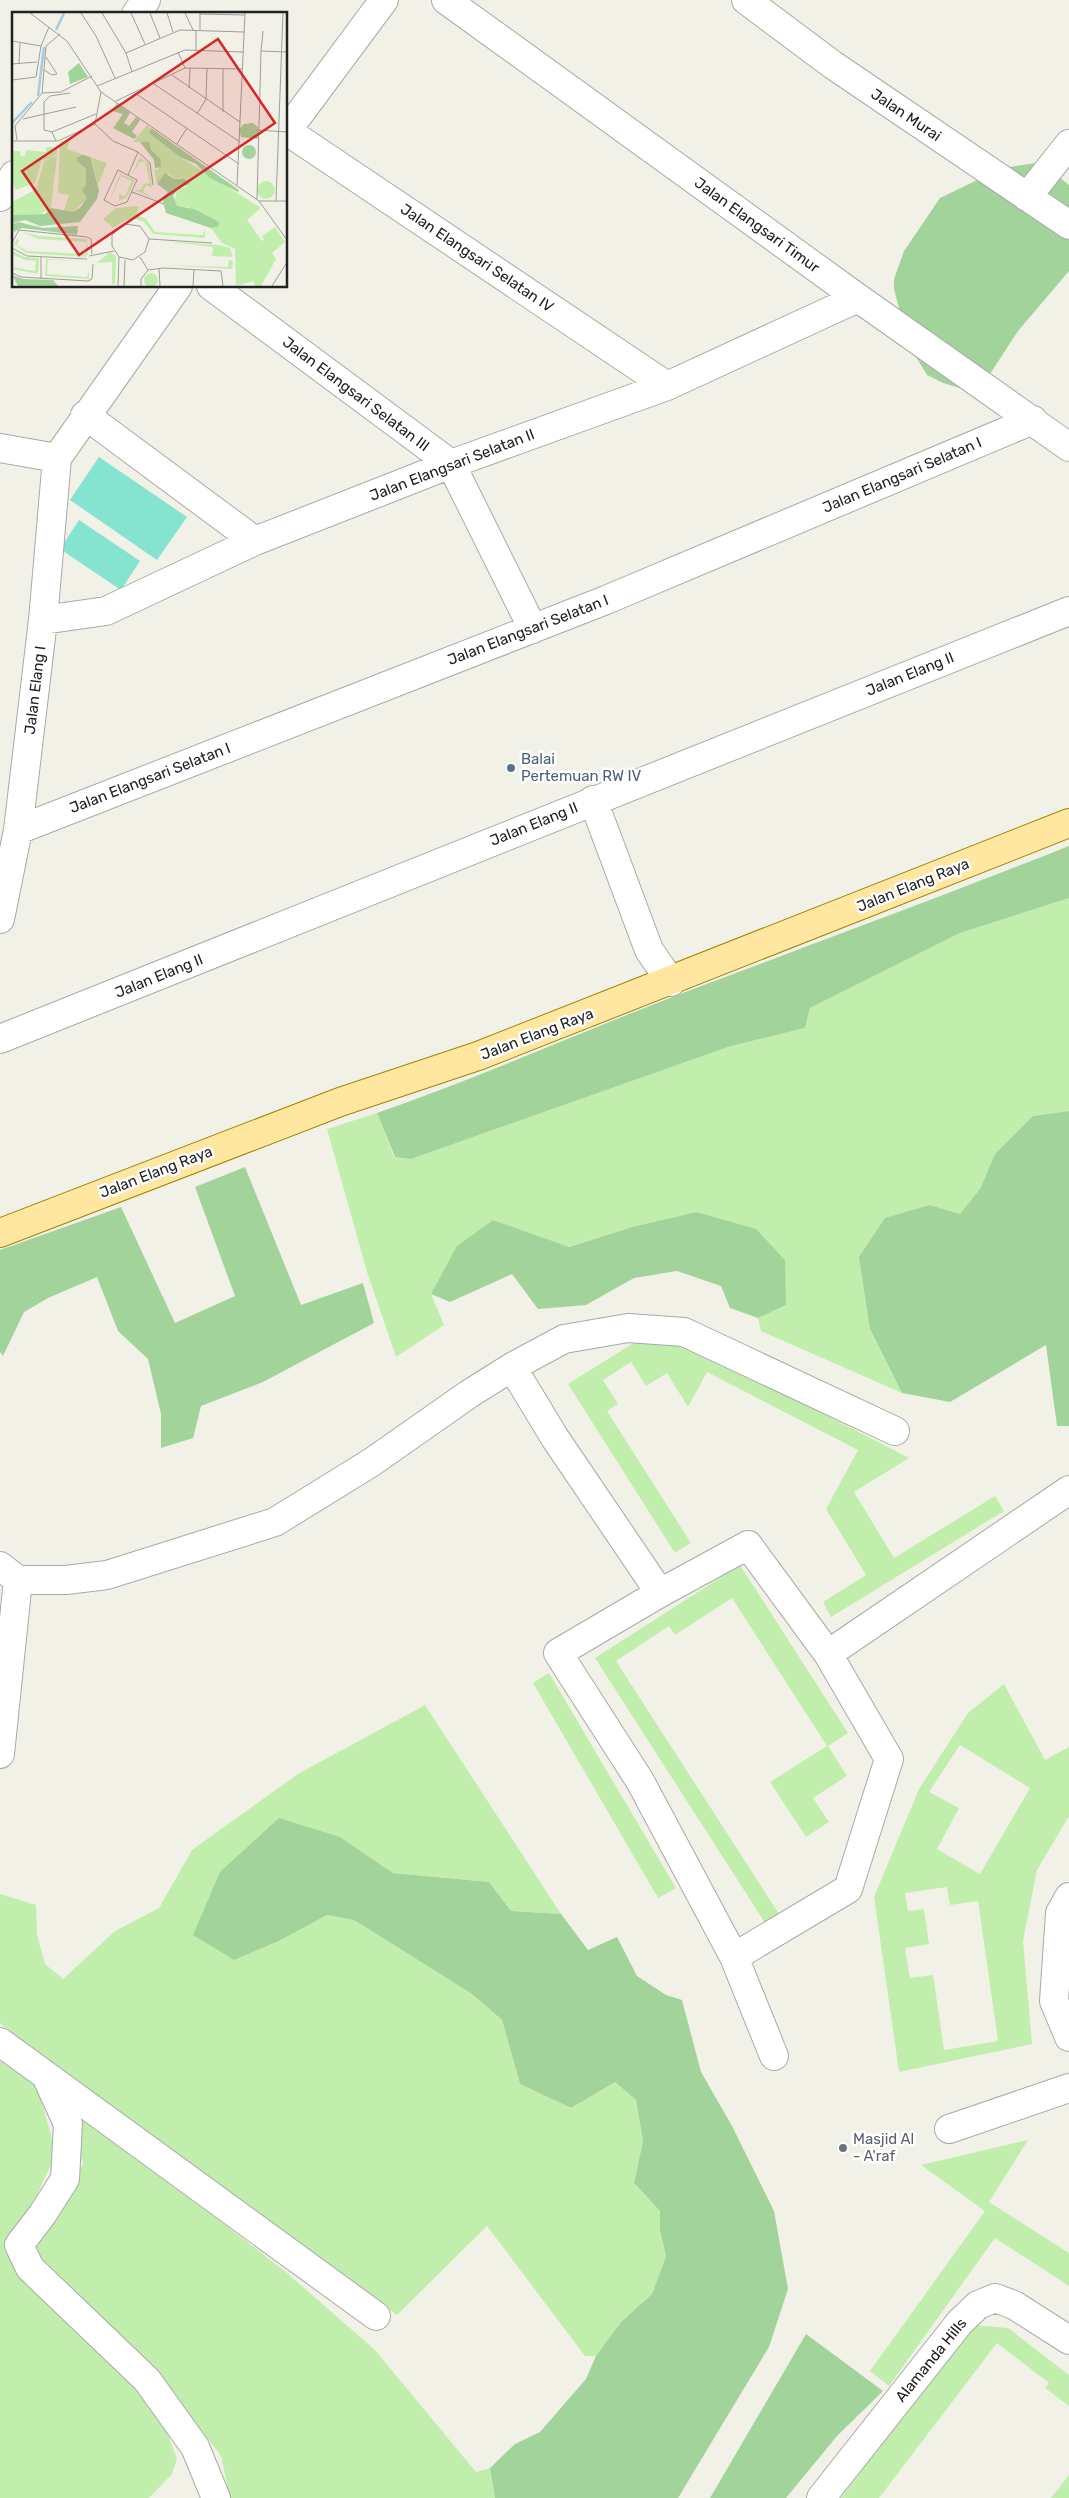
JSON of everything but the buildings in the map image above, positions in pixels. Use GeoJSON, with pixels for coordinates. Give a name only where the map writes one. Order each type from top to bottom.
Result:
{"type":"FeatureCollection","features":[{"type":"Feature","properties":{"kind":"main road","name":"Jalan Elang Raya"},"geometry":{"type":"LineString","coordinates":[[0,1233],[340,1102],[478,1056],[671,982],[1069,823]]}},
{"type":"Feature","properties":{"kind":"street"},"geometry":{"type":"LineString","coordinates":[[137,12],[146,0]]}},
{"type":"Feature","properties":{"kind":"street"},"geometry":{"type":"LineString","coordinates":[[288,129],[384,0]]}},
{"type":"Feature","properties":{"kind":"street","name":"Jalan Elangsari Timur"},"geometry":{"type":"LineString","coordinates":[[446,0],[858,298],[1069,447]]}},
{"type":"Feature","properties":{"kind":"street","name":"Jalan Murai"},"geometry":{"type":"LineString","coordinates":[[746,0],[833,65],[1069,225]]}},
{"type":"Feature","properties":{"kind":"street","name":"Jalan Elangsari Selatan IV"},"geometry":{"type":"LineString","coordinates":[[288,133],[667,386]]}},
{"type":"Feature","properties":{"kind":"street"},"geometry":{"type":"LineString","coordinates":[[1027,197],[1069,144]]}},
{"type":"Feature","properties":{"kind":"street"},"geometry":{"type":"LineString","coordinates":[[0,196],[12,178]]}},
{"type":"Feature","properties":{"kind":"street"},"geometry":{"type":"LineString","coordinates":[[0,448],[57,458],[85,415],[177,288]]}},
{"type":"Feature","properties":{"kind":"street","name":"Jalan Elangsari Selatan III"},"geometry":{"type":"LineString","coordinates":[[214,288],[450,464],[532,628]]}},
{"type":"Feature","properties":{"kind":"street","name":"Jalan Elangsari Selatan II"},"geometry":{"type":"LineString","coordinates":[[43,620],[106,611],[255,541],[450,464],[667,386],[858,298]]}},
{"type":"Feature","properties":{"kind":"street"},"geometry":{"type":"LineString","coordinates":[[85,415],[255,541]]}},
{"type":"Feature","properties":{"kind":"street","name":"Jalan Elangsari Selatan I"},"geometry":{"type":"LineString","coordinates":[[18,830],[615,596],[1033,420]]}},
{"type":"Feature","properties":{"kind":"street","name":"Jalan Elang I"},"geometry":{"type":"LineString","coordinates":[[0,919],[18,830],[43,620],[57,458]]}},
{"type":"Feature","properties":{"kind":"street","name":"Jalan Elang II"},"geometry":{"type":"LineString","coordinates":[[0,1040],[593,800],[1069,611]]}},
{"type":"Feature","properties":{"kind":"street"},"geometry":{"type":"LineString","coordinates":[[593,800],[649,950],[671,982]]}},
{"type":"Feature","properties":{"kind":"street"},"geometry":{"type":"LineString","coordinates":[[0,1754],[9,1573],[66,1580],[107,1575],[276,1522],[372,1462],[468,1394],[564,1339],[628,1328],[684,1332],[895,1431]]}},
{"type":"Feature","properties":{"kind":"street"},"geometry":{"type":"LineString","coordinates":[[512,1368],[555,1438],[660,1593]]}},
{"type":"Feature","properties":{"kind":"street"},"geometry":{"type":"LineString","coordinates":[[828,1654],[1069,1490]]}},
{"type":"Feature","properties":{"kind":"street"},"geometry":{"type":"LineString","coordinates":[[734,1957],[848,1889],[889,1759],[828,1654],[748,1545],[660,1593],[558,1653],[640,1781],[734,1957],[774,2056]]}},
{"type":"Feature","properties":{"kind":"street"},"geometry":{"type":"LineString","coordinates":[[1069,1897],[1060,1914],[1054,2001],[1069,2037]]}},
{"type":"Feature","properties":{"kind":"street"},"geometry":{"type":"LineString","coordinates":[[0,2042],[376,2316]]}},
{"type":"Feature","properties":{"kind":"street"},"geometry":{"type":"LineString","coordinates":[[46,2076],[68,2124],[65,2178],[42,2215],[19,2245],[30,2268],[147,2380],[195,2448],[216,2498]]}},
{"type":"Feature","properties":{"kind":"street"},"geometry":{"type":"LineString","coordinates":[[950,2129],[1069,2088]]}},
{"type":"Feature","properties":{"kind":"street","name":"Alamanda Hills"},"geometry":{"type":"LineString","coordinates":[[821,2498],[960,2322],[978,2306],[995,2298],[1014,2305],[1069,2340]]}},
{"type":"Feature","properties":{"kind":"green space"},"geometry":{"type":"Polygon","coordinates":[[[1036,163],[1054,173],[1069,185],[1069,271],[1018,331],[986,380],[970,387],[960,388],[943,383],[927,375],[909,345],[894,289],[894,279],[904,251],[940,198],[1002,168],[1036,163]]]}},
{"type":"Feature","properties":{"kind":"green space"},"geometry":{"type":"Polygon","coordinates":[[[1069,846],[1069,898],[960,933],[810,1008],[805,1028],[731,1046],[411,1159],[395,1157],[377,1113],[454,1085],[680,994],[1069,846]]]}},
{"type":"Feature","properties":{"kind":"green space"},"geometry":{"type":"Polygon","coordinates":[[[1069,898],[1069,1111],[1033,1116],[995,1154],[980,1189],[960,1214],[930,1205],[870,1329],[902,1393],[761,1331],[758,1318],[786,1305],[696,1212],[632,1227],[568,1247],[493,1220],[431,1294],[444,1325],[396,1357],[367,1272],[327,1129],[377,1113],[394,1157],[411,1159],[731,1046],[805,1028],[810,1008],[960,933],[1069,898]]]}},
{"type":"Feature","properties":{"kind":"green space"},"geometry":{"type":"Polygon","coordinates":[[[1069,1111],[1069,1426],[1057,1426],[1046,1345],[950,1402],[902,1393],[870,1329],[859,1257],[885,1218],[930,1205],[960,1214],[980,1189],[995,1154],[1033,1116],[1069,1111]]]}},
{"type":"Feature","properties":{"kind":"green space"},"geometry":{"type":"Polygon","coordinates":[[[245,1167],[301,1305],[363,1283],[374,1323],[263,1382],[201,1406],[193,1438],[161,1448],[161,1414],[148,1359],[118,1331],[97,1277],[48,1298],[24,1312],[3,1356],[0,1352],[0,1250],[121,1207],[175,1323],[235,1296],[195,1187],[245,1167]]]}},
{"type":"Feature","properties":{"kind":"green space"},"geometry":{"type":"Polygon","coordinates":[[[696,1212],[756,1229],[785,1260],[786,1305],[758,1318],[730,1308],[721,1286],[677,1271],[634,1278],[586,1305],[538,1309],[512,1274],[450,1302],[431,1294],[457,1246],[493,1220],[569,1247],[632,1227],[696,1212]]]}},
{"type":"Feature","properties":{"kind":"green space"},"geometry":{"type":"Polygon","coordinates":[[[643,1337],[685,1342],[909,1458],[854,1492],[894,1558],[995,1496],[1004,1511],[831,1617],[823,1602],[866,1575],[826,1509],[858,1450],[707,1372],[688,1407],[667,1373],[646,1386],[631,1362],[603,1380],[618,1404],[607,1411],[691,1543],[675,1553],[568,1384],[643,1337]]]}},
{"type":"Feature","properties":{"kind":"green space"},"geometry":{"type":"Polygon","coordinates":[[[740,1565],[848,1733],[828,1746],[847,1776],[813,1798],[829,1822],[806,1837],[770,1782],[827,1746],[732,1598],[675,1635],[669,1626],[616,1661],[781,1917],[767,1926],[595,1658],[740,1565]]]}},
{"type":"Feature","properties":{"kind":"green space"},"geometry":{"type":"Polygon","coordinates":[[[549,1673],[676,1888],[658,1898],[533,1683],[549,1673]]]}},
{"type":"Feature","properties":{"kind":"green space"},"geometry":{"type":"Polygon","coordinates":[[[1004,1684],[1045,1760],[1069,1747],[1069,1816],[1037,1870],[1023,1941],[1032,2044],[899,2072],[874,1897],[919,1789],[968,1713],[1004,1684]],[[960,1745],[929,1792],[959,1808],[937,1849],[980,1874],[1030,1788],[960,1745]],[[947,1887],[905,1893],[908,1911],[924,1909],[929,1944],[905,1948],[910,1978],[933,1975],[944,2050],[998,2041],[978,1901],[950,1905],[947,1887]]]}},
{"type":"Feature","properties":{"kind":"green space"},"geometry":{"type":"Polygon","coordinates":[[[425,1705],[561,1914],[510,1911],[489,1882],[393,1873],[340,1837],[234,1960],[279,1941],[327,1915],[354,1920],[472,1994],[502,2020],[520,2084],[571,2108],[615,2082],[636,2100],[643,2141],[634,2183],[660,2211],[660,2230],[666,2256],[652,2294],[621,2322],[596,2356],[585,2356],[487,2226],[397,2315],[73,2084],[0,2023],[0,1894],[36,1905],[37,1934],[45,1964],[63,1979],[115,1931],[159,1908],[192,1850],[298,1774],[425,1705]]]}},
{"type":"Feature","properties":{"kind":"green space"},"geometry":{"type":"Polygon","coordinates":[[[279,1818],[340,1837],[393,1873],[489,1882],[511,1911],[561,1914],[588,1950],[617,1937],[637,1976],[666,1995],[682,2000],[701,2072],[732,2126],[774,2211],[788,2289],[769,2347],[678,2498],[495,2498],[490,2468],[515,2444],[540,2432],[586,2379],[596,2356],[621,2322],[652,2294],[666,2256],[660,2230],[660,2211],[634,2183],[643,2141],[636,2100],[615,2082],[571,2108],[520,2084],[502,2020],[472,1994],[354,1920],[327,1915],[279,1941],[234,1960],[193,1935],[220,1872],[279,1818]]]}},
{"type":"Feature","properties":{"kind":"green space"},"geometry":{"type":"Polygon","coordinates":[[[0,2061],[38,2087],[56,2154],[33,2203],[20,2222],[10,2258],[71,2324],[116,2360],[161,2416],[177,2459],[172,2474],[149,2498],[0,2498],[0,2061]]]}},
{"type":"Feature","properties":{"kind":"green space"},"geometry":{"type":"Polygon","coordinates":[[[72,2104],[287,2273],[374,2349],[476,2472],[490,2468],[495,2498],[230,2498],[221,2456],[178,2400],[32,2249],[69,2194],[83,2163],[77,2147],[72,2104]]]}},
{"type":"Feature","properties":{"kind":"green space"},"geometry":{"type":"Polygon","coordinates":[[[1028,2140],[989,2202],[1069,2253],[1069,2286],[995,2238],[889,2386],[870,2371],[985,2211],[921,2165],[1028,2140]]]}},
{"type":"Feature","properties":{"kind":"green space"},"geometry":{"type":"Polygon","coordinates":[[[973,2325],[1008,2328],[1069,2375],[1069,2406],[1045,2388],[1049,2383],[997,2343],[879,2498],[841,2498],[973,2325]]]}},
{"type":"Feature","properties":{"kind":"green space"},"geometry":{"type":"Polygon","coordinates":[[[806,2334],[883,2391],[837,2436],[786,2498],[710,2498],[806,2334]]]}},
{"type":"Feature","properties":{"kind":"green space"},"geometry":{"type":"Polygon","coordinates":[[[1069,2475],[1069,2498],[1051,2498],[1069,2475]]]}},
{"type":"Feature","properties":{"kind":"shaded area"},"geometry":{"type":"Polygon","coordinates":[[[99,457],[187,517],[157,560],[70,500],[99,457]]]}},
{"type":"Feature","properties":{"kind":"shaded area"},"geometry":{"type":"Polygon","coordinates":[[[79,520],[140,561],[121,590],[60,549],[79,520]]]}},
{"type":"Feature","properties":{"kind":"place","name":"Balai Pertemuan RW IV"},"geometry":{"type":"Point","coordinates":[511,768]}},
{"type":"Feature","properties":{"kind":"place","name":"Masjid Al - A'raf"},"geometry":{"type":"Point","coordinates":[843,2148]}}]}
